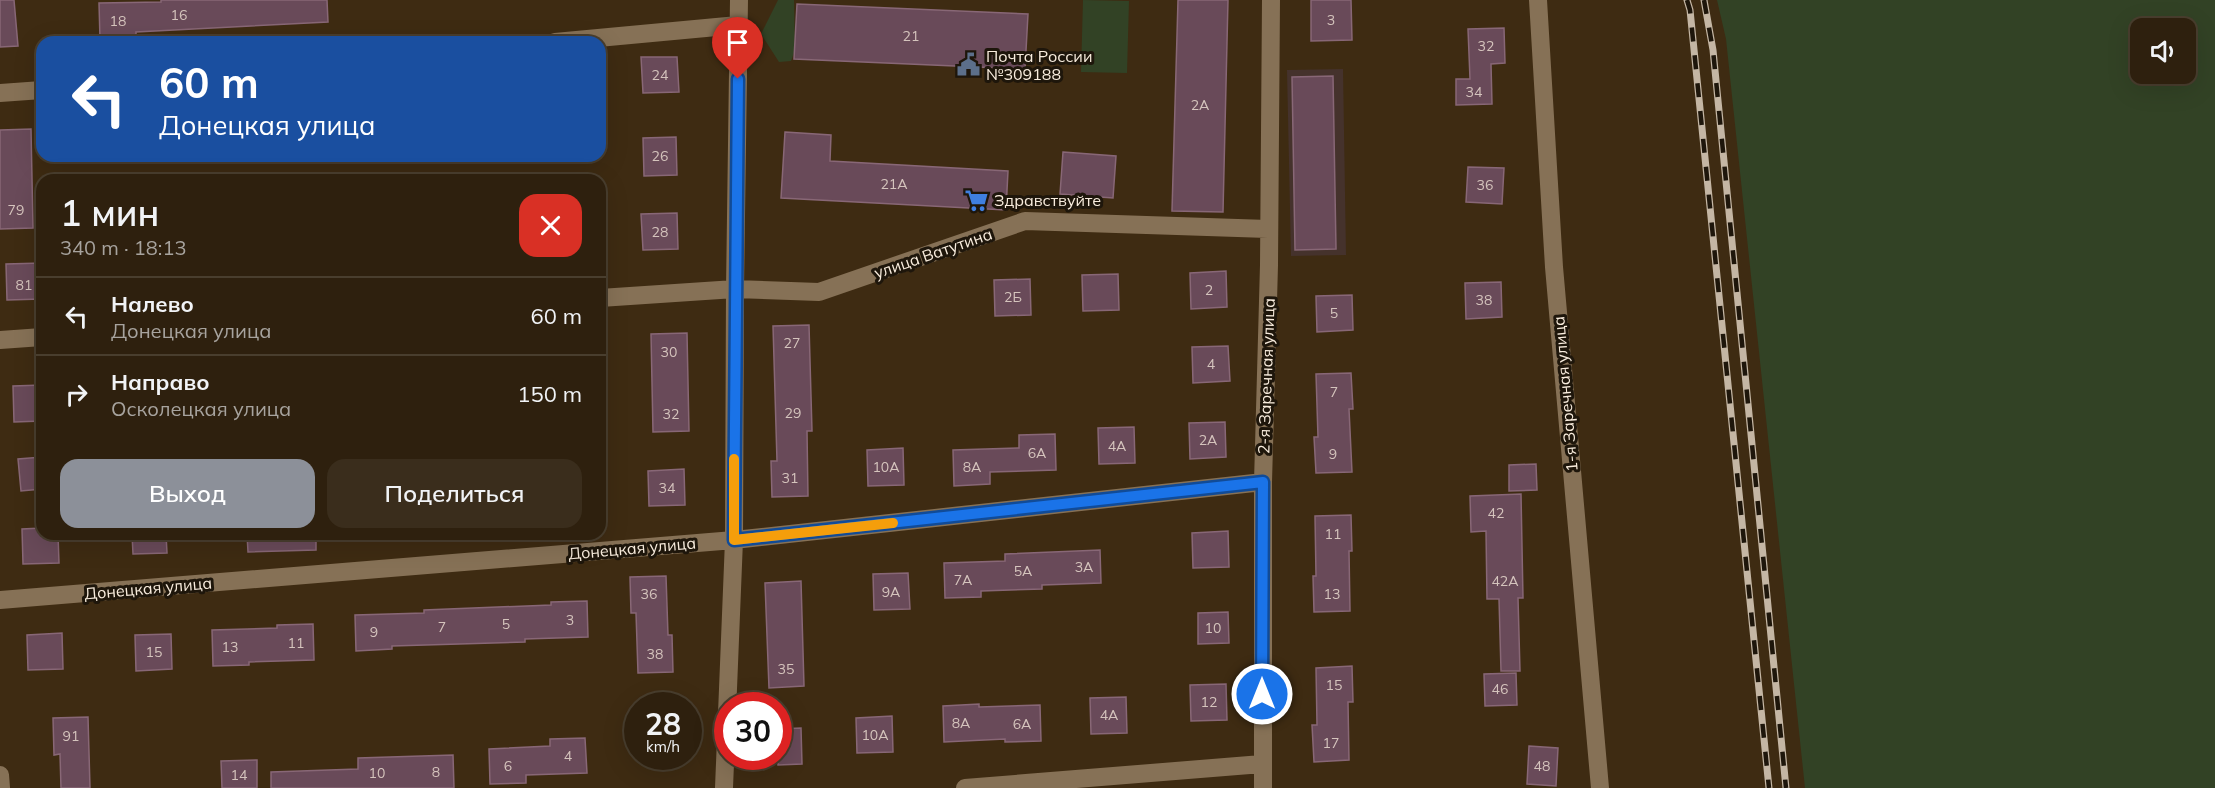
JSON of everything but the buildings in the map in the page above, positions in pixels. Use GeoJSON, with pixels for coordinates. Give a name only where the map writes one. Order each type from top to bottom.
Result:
{"type":"FeatureCollection","features":[{"type":"Feature","properties":{"kind":"street"},"geometry":{"type":"LineString","coordinates":[[724,788],[734,540],[739,0]]}},
{"type":"Feature","properties":{"kind":"street","name":"2-я Заречная улица"},"geometry":{"type":"LineString","coordinates":[[1263,788],[1263,482],[1269,264],[1271,0]]}},
{"type":"Feature","properties":{"kind":"street","name":"1-я Заречная улица"},"geometry":{"type":"LineString","coordinates":[[1538,0],[1554,267],[1600,788]]}},
{"type":"Feature","properties":{"kind":"street"},"geometry":{"type":"LineString","coordinates":[[606,37],[738,25]]}},
{"type":"Feature","properties":{"kind":"street"},"geometry":{"type":"LineString","coordinates":[[0,93],[36,90]]}},
{"type":"Feature","properties":{"kind":"street","name":"улица Ватутина"},"geometry":{"type":"LineString","coordinates":[[606,298],[735,289],[819,292],[1025,221],[1268,229]]}},
{"type":"Feature","properties":{"kind":"street"},"geometry":{"type":"LineString","coordinates":[[0,340],[36,337]]}},
{"type":"Feature","properties":{"kind":"street","name":"Донецкая улица"},"geometry":{"type":"LineString","coordinates":[[0,600],[734,540],[1263,482]]}},
{"type":"Feature","properties":{"kind":"street"},"geometry":{"type":"LineString","coordinates":[[965,788],[1262,764]]}},
{"type":"Feature","properties":{"kind":"street"},"geometry":{"type":"LineString","coordinates":[[0,775],[1,788]]}},
{"type":"Feature","properties":{"kind":"shaded area"},"geometry":{"type":"Polygon","coordinates":[[[1343,69],[1346,255],[1291,256],[1287,70],[1343,69]]]}},
{"type":"Feature","properties":{"kind":"green space"},"geometry":{"type":"Polygon","coordinates":[[[778,0],[794,0],[795,50],[791,61],[779,62],[761,34],[778,0]]]}},
{"type":"Feature","properties":{"kind":"green space"},"geometry":{"type":"Polygon","coordinates":[[[1083,0],[1129,1],[1127,73],[1081,72],[1083,0]]]}},
{"type":"Feature","properties":{"kind":"green space"},"geometry":{"type":"Polygon","coordinates":[[[1717,0],[2215,0],[2215,788],[1805,788],[1726,39],[1717,0]]]}},
{"type":"Feature","properties":{"kind":"railway"},"geometry":{"type":"LineString","coordinates":[[1687,0],[1690,10],[1769,788]]}},
{"type":"Feature","properties":{"kind":"railway"},"geometry":{"type":"LineString","coordinates":[[1704,0],[1713,50],[1786,788]]}},
{"type":"Feature","properties":{"kind":"slow traffic"},"geometry":{"type":"LineString","coordinates":[[734,459],[734,540],[893,523]]}},
{"type":"Feature","properties":{"kind":"place","name":"Почта России №309188"},"geometry":{"type":"Point","coordinates":[968,65]}},
{"type":"Feature","properties":{"kind":"place","name":"Здравствуйте"},"geometry":{"type":"Point","coordinates":[976,200]}},
{"type":"Feature","properties":{"kind":"route"},"geometry":{"type":"LineString","coordinates":[[738,79],[734,540],[1263,482],[1262,694]]}}]}
